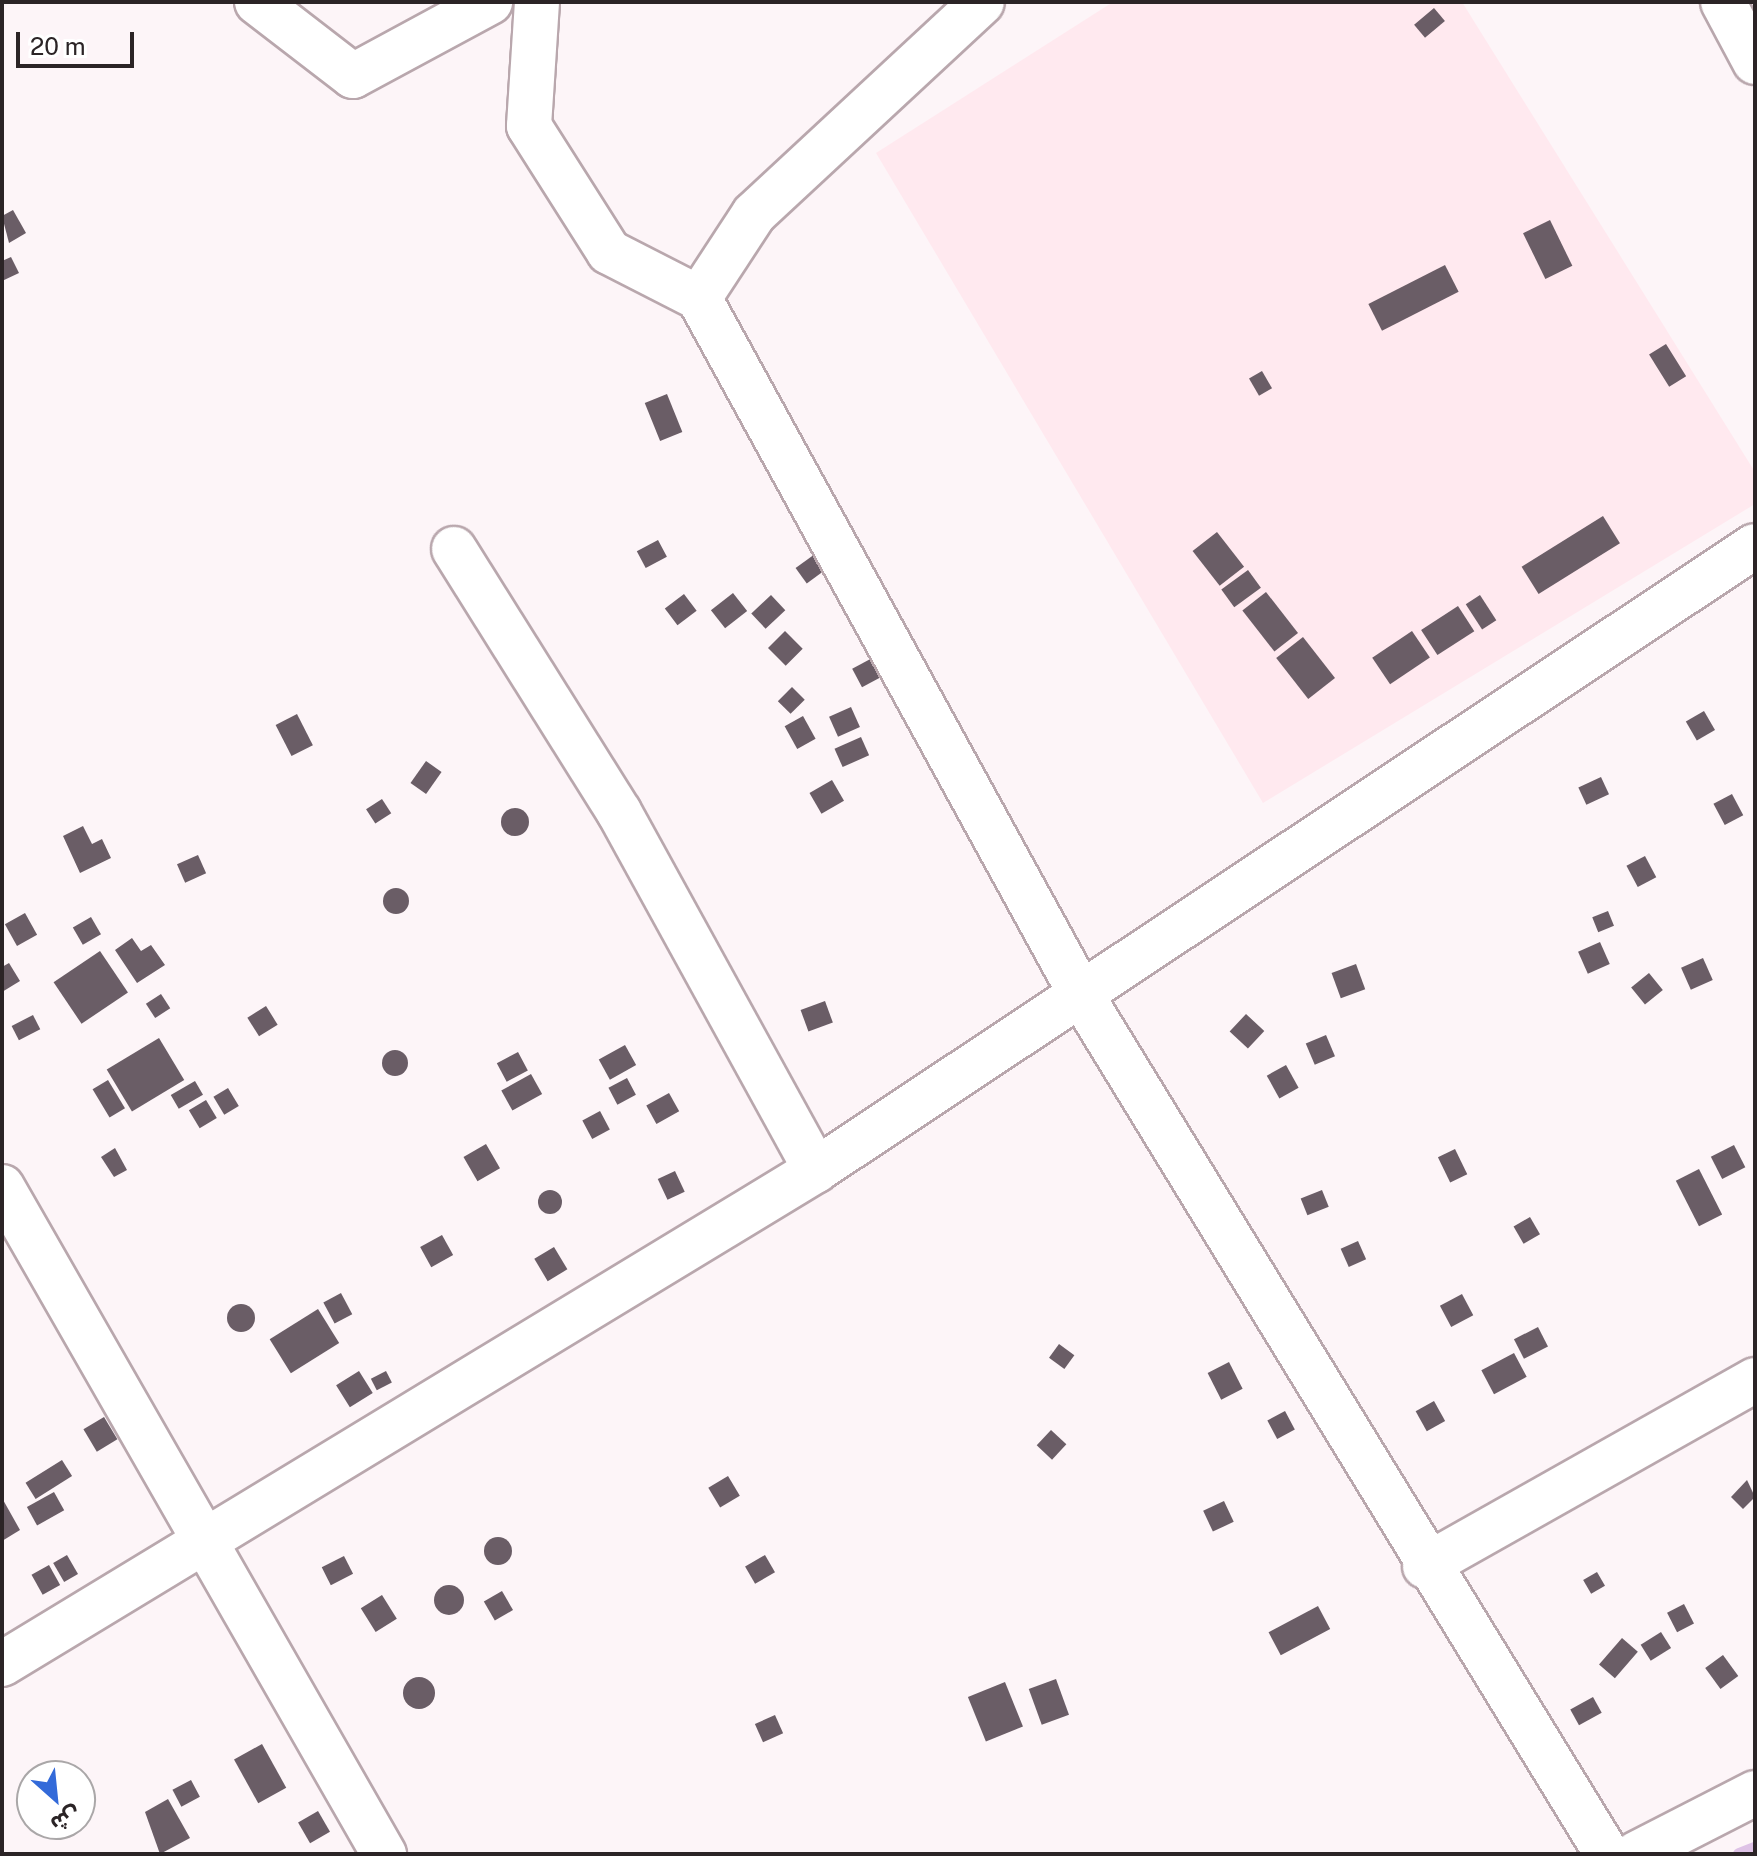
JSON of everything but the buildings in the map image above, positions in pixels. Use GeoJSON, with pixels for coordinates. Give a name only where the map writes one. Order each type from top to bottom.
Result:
{"type":"FeatureCollection","features":[{"type":"Feature","properties":{"kind":"street"},"geometry":{"type":"LineString","coordinates":[[257,2],[353,76],[490,2]]}},
{"type":"Feature","properties":{"kind":"street"},"geometry":{"type":"LineString","coordinates":[[537,2],[529,126],[609,252],[699,298],[1083,998],[1425,1566],[1607,1854]]}},
{"type":"Feature","properties":{"kind":"street"},"geometry":{"type":"LineString","coordinates":[[699,298],[754,214],[982,2]]}},
{"type":"Feature","properties":{"kind":"street"},"geometry":{"type":"LineString","coordinates":[[1723,2],[1755,62]]}},
{"type":"Feature","properties":{"kind":"street"},"geometry":{"type":"LineString","coordinates":[[2,1664],[816,1170],[1083,998],[1755,546]]}},
{"type":"Feature","properties":{"kind":"street"},"geometry":{"type":"LineString","coordinates":[[454,549],[619,812],[816,1170]]}},
{"type":"Feature","properties":{"kind":"street"},"geometry":{"type":"LineString","coordinates":[[2,1187],[205,1543],[374,1850]]}},
{"type":"Feature","properties":{"kind":"street"},"geometry":{"type":"LineString","coordinates":[[1425,1566],[1755,1380]]}},
{"type":"Feature","properties":{"kind":"street"},"geometry":{"type":"LineString","coordinates":[[1636,1854],[1755,1793]]}},
{"type":"Feature","properties":{"kind":"shaded area"},"geometry":{"type":"Polygon","coordinates":[[[1113,2],[1462,2],[1755,472],[1755,504],[1263,803],[876,153],[1113,2]]]}},
{"type":"Feature","properties":{"kind":"waterway"},"geometry":{"type":"LineString","coordinates":[[1739,1854],[1755,1848]]}}]}
